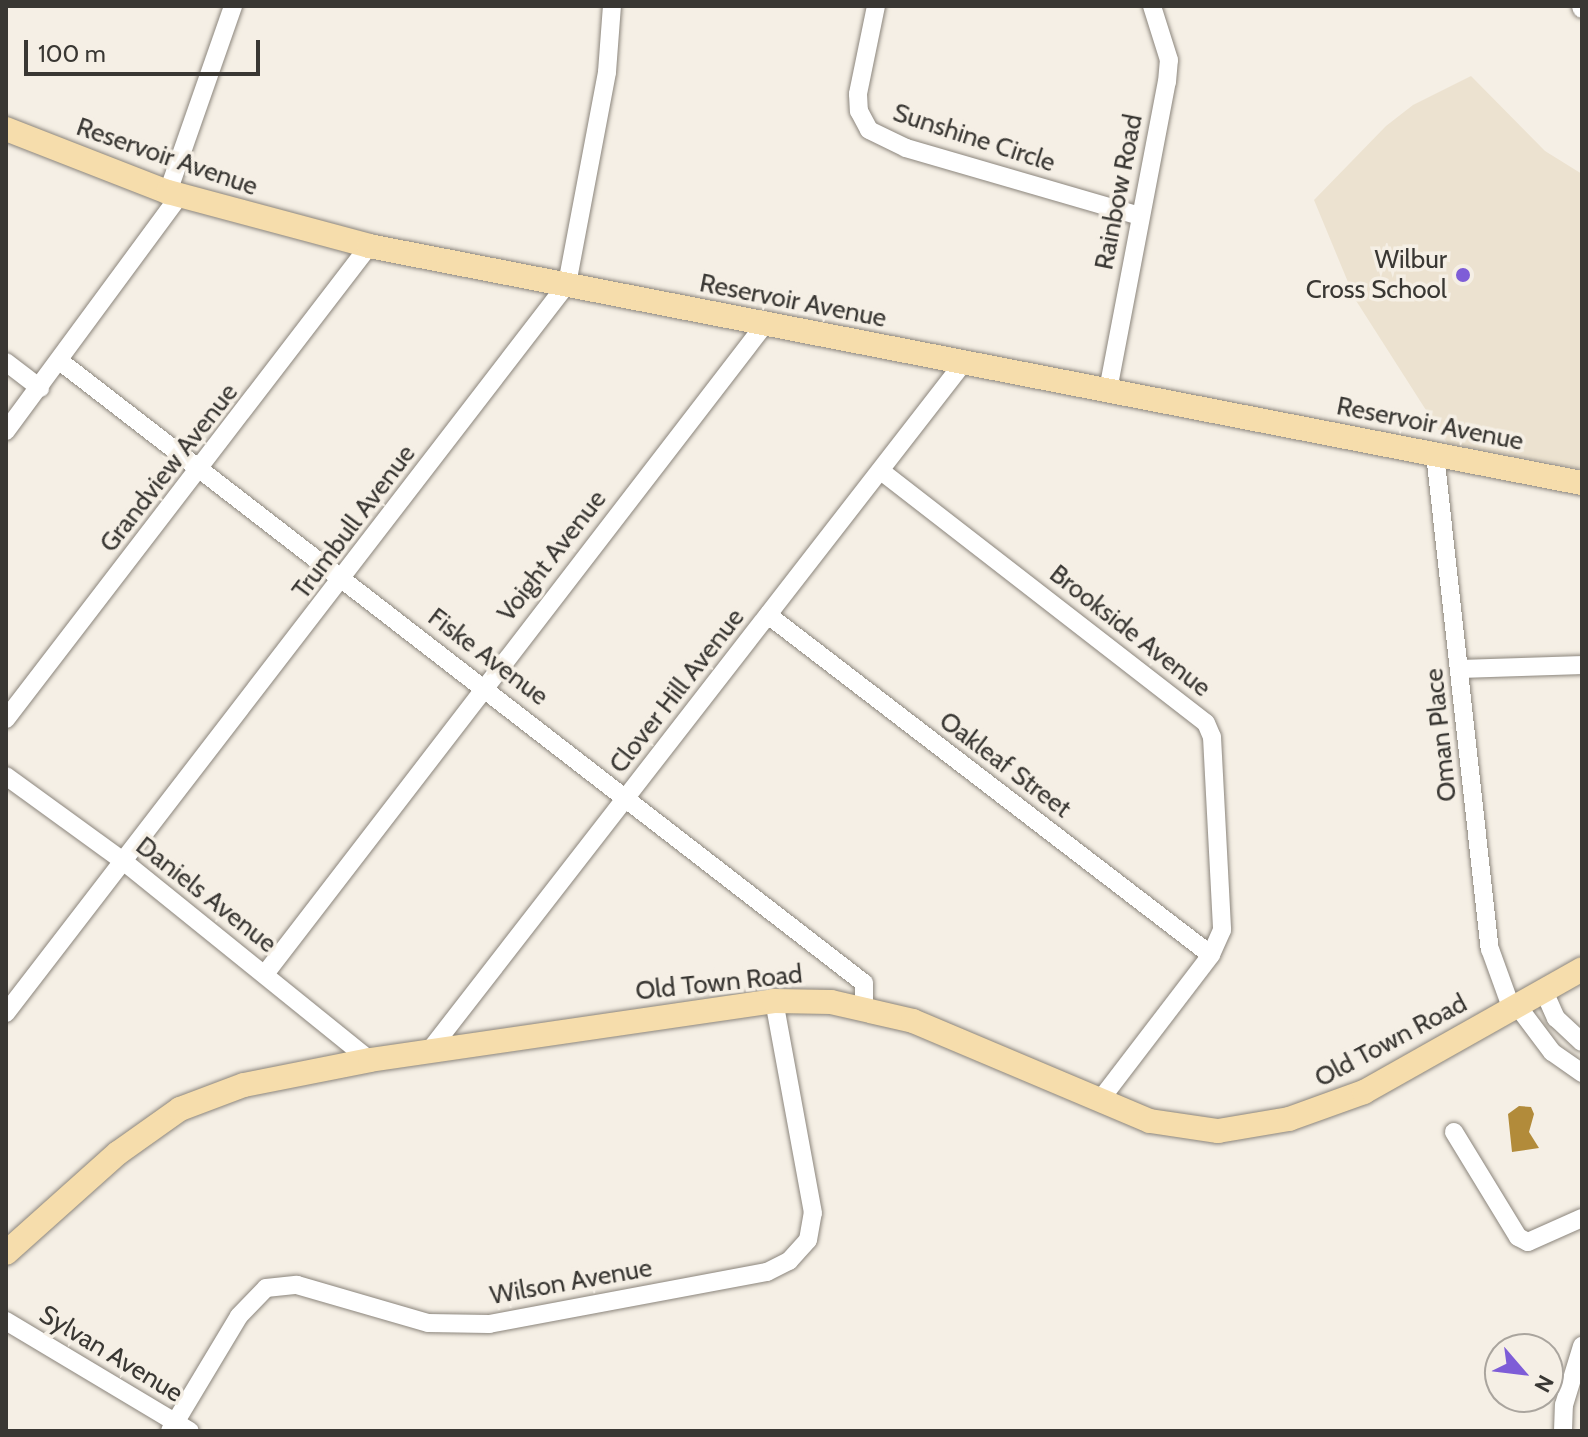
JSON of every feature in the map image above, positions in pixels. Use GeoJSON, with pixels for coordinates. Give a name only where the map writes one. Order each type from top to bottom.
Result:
{"type":"FeatureCollection","features":[{"type":"Feature","properties":{"kind":"main road","name":"Reservoir Avenue"},"geometry":{"type":"LineString","coordinates":[[6,129],[174,193],[369,246],[1582,483]]}},
{"type":"Feature","properties":{"kind":"main road","name":"Old Town Road"},"geometry":{"type":"LineString","coordinates":[[6,1253],[118,1153],[180,1109],[244,1085],[370,1060],[774,1001],[864,1006],[955,1037],[1100,1100],[1172,1126],[1251,1128],[1327,1108],[1364,1092],[1513,1005],[1582,969]]}},
{"type":"Feature","properties":{"kind":"street"},"geometry":{"type":"LineString","coordinates":[[6,431],[61,362],[174,193],[233,6]]}},
{"type":"Feature","properties":{"kind":"street","name":"Trumbull Avenue"},"geometry":{"type":"LineString","coordinates":[[6,1013],[343,580],[567,284],[607,72],[612,6]]}},
{"type":"Feature","properties":{"kind":"street","name":"Sunshine Circle"},"geometry":{"type":"LineString","coordinates":[[876,6],[858,94],[859,111],[869,130],[906,148],[1140,216]]}},
{"type":"Feature","properties":{"kind":"street","name":"Rainbow Road"},"geometry":{"type":"LineString","coordinates":[[1108,390],[1169,60],[1152,6]]}},
{"type":"Feature","properties":{"kind":"street","name":"Grandview Avenue"},"geometry":{"type":"LineString","coordinates":[[6,719],[203,469],[369,246]]}},
{"type":"Feature","properties":{"kind":"street","name":"Voight Avenue"},"geometry":{"type":"LineString","coordinates":[[265,974],[765,324]]}},
{"type":"Feature","properties":{"kind":"street"},"geometry":{"type":"LineString","coordinates":[[6,362],[40,388]]}},
{"type":"Feature","properties":{"kind":"street","name":"Fiske Avenue"},"geometry":{"type":"LineString","coordinates":[[61,362],[484,686],[864,983],[864,1006]]}},
{"type":"Feature","properties":{"kind":"street","name":"Clover Hill Avenue"},"geometry":{"type":"LineString","coordinates":[[430,1050],[964,362]]}},
{"type":"Feature","properties":{"kind":"street","name":"Oman Place"},"geometry":{"type":"LineString","coordinates":[[1435,454],[1490,949],[1513,1005],[1552,1052],[1582,1073]]}},
{"type":"Feature","properties":{"kind":"street","name":"Brookside Avenue"},"geometry":{"type":"LineString","coordinates":[[881,471],[1206,723],[1212,737],[1223,917],[1211,955],[1100,1100]]}},
{"type":"Feature","properties":{"kind":"street","name":"Oakleaf Street"},"geometry":{"type":"LineString","coordinates":[[768,615],[1211,955]]}},
{"type":"Feature","properties":{"kind":"street"},"geometry":{"type":"LineString","coordinates":[[1461,669],[1582,665]]}},
{"type":"Feature","properties":{"kind":"street","name":"Daniels Avenue"},"geometry":{"type":"LineString","coordinates":[[6,776],[123,861],[370,1060]]}},
{"type":"Feature","properties":{"kind":"street"},"geometry":{"type":"LineString","coordinates":[[1543,989],[1556,1018],[1582,1042]]}},
{"type":"Feature","properties":{"kind":"street","name":"Wilson Avenue"},"geometry":{"type":"LineString","coordinates":[[178,1428],[239,1316],[266,1288],[297,1285],[428,1323],[489,1324],[767,1272],[789,1261],[808,1240],[813,1213],[774,1001]]}},
{"type":"Feature","properties":{"kind":"street"},"geometry":{"type":"LineString","coordinates":[[1454,1132],[1518,1237],[1528,1242],[1582,1218]]}},
{"type":"Feature","properties":{"kind":"street","name":"Sylvan Avenue"},"geometry":{"type":"LineString","coordinates":[[6,1321],[178,1428]]}},
{"type":"Feature","properties":{"kind":"street"},"geometry":{"type":"LineString","coordinates":[[1563,1431],[1564,1405],[1582,1346]]}},
{"type":"Feature","properties":{"kind":"shaded area","name":"Wilbur Cross School"},"geometry":{"type":"Polygon","coordinates":[[[1471,76],[1545,151],[1582,174],[1582,469],[1447,443],[1355,299],[1314,200],[1386,126],[1413,105],[1471,76]]]}},
{"type":"Feature","properties":{"kind":"shaded area"},"geometry":{"type":"Polygon","coordinates":[[[1519,1106],[1531,1107],[1534,1114],[1529,1132],[1539,1148],[1512,1152],[1508,1114],[1519,1106]]]}},
{"type":"Feature","properties":{"kind":"place","name":"Wilbur Cross School"},"geometry":{"type":"Point","coordinates":[1463,275]}}]}
